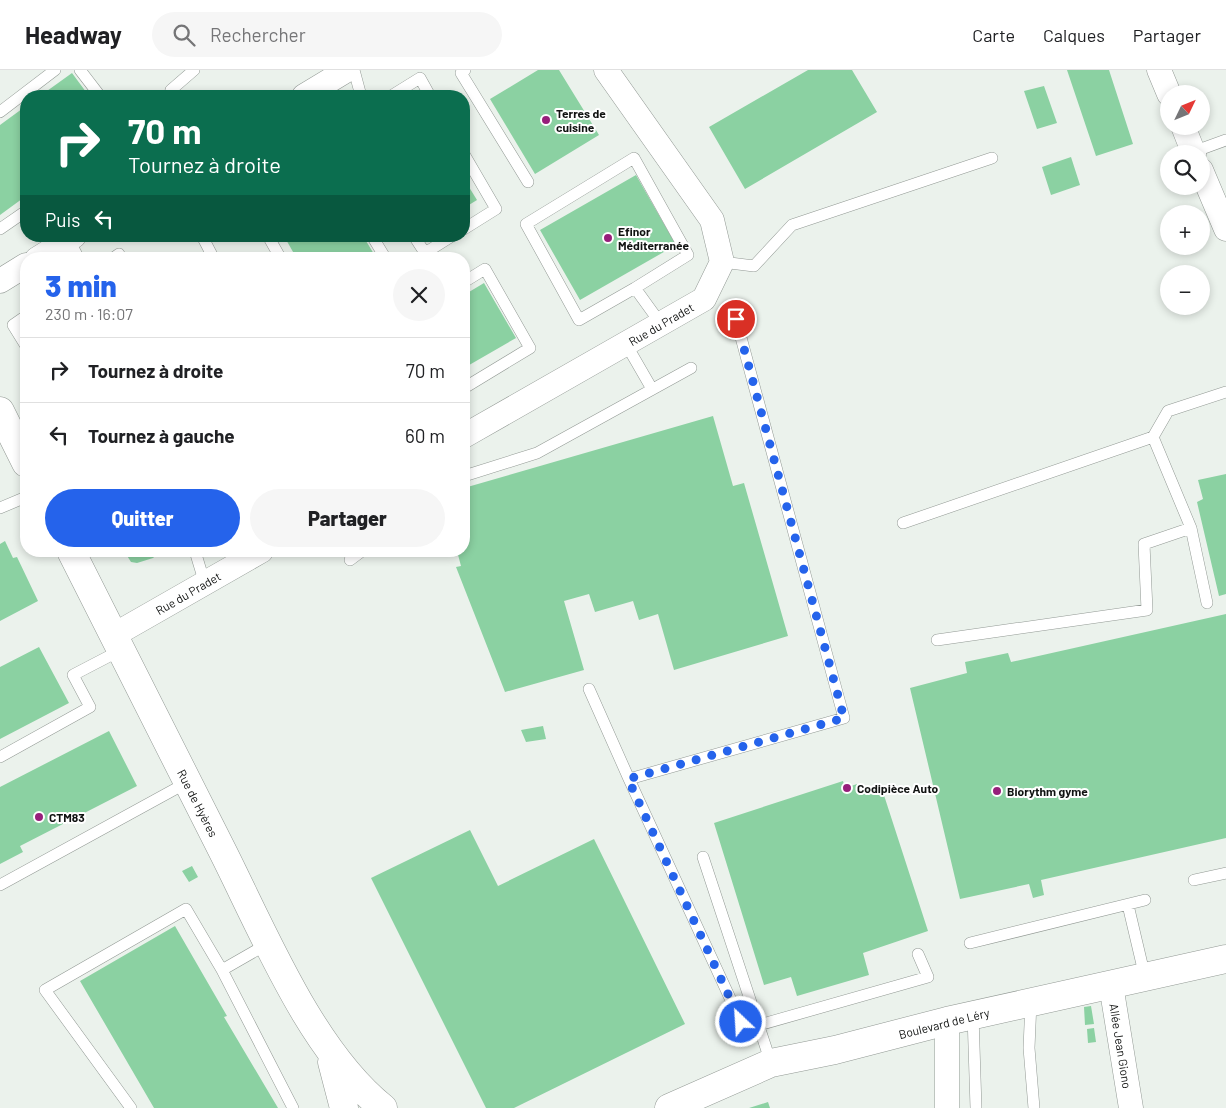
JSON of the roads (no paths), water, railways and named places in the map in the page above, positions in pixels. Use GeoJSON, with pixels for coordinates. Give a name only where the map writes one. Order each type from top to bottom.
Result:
{"type":"FeatureCollection","features":[{"type":"Feature","properties":{"kind":"street"},"geometry":{"type":"LineString","coordinates":[[314,90],[347,70]]}},
{"type":"Feature","properties":{"kind":"street"},"geometry":{"type":"LineString","coordinates":[[606,70],[712,220],[722,262]]}},
{"type":"Feature","properties":{"kind":"street"},"geometry":{"type":"LineString","coordinates":[[1159,70],[1165,85]]}},
{"type":"Feature","properties":{"kind":"street"},"geometry":{"type":"LineString","coordinates":[[1210,183],[1221,203],[1226,229]]}},
{"type":"Feature","properties":{"kind":"street"},"geometry":{"type":"LineString","coordinates":[[56,252],[74,245]]}},
{"type":"Feature","properties":{"kind":"street","name":"Rue du Pradet"},"geometry":{"type":"LineString","coordinates":[[470,429],[704,299],[722,262]]}},
{"type":"Feature","properties":{"kind":"street"},"geometry":{"type":"LineString","coordinates":[[0,281],[20,269]]}},
{"type":"Feature","properties":{"kind":"street"},"geometry":{"type":"LineString","coordinates":[[0,411],[20,451]]}},
{"type":"Feature","properties":{"kind":"street","name":"Rue de Hyères"},"geometry":{"type":"LineString","coordinates":[[74,557],[286,977],[331,1053],[359,1088],[383,1108]]}},
{"type":"Feature","properties":{"kind":"street","name":"Rue du Pradet"},"geometry":{"type":"LineString","coordinates":[[117,642],[205,584],[251,557]]}},
{"type":"Feature","properties":{"kind":"street","name":"Boulevard de Léry"},"geometry":{"type":"LineString","coordinates":[[669,1108],[771,1063],[836,1050],[947,1021],[1226,959]]}},
{"type":"Feature","properties":{"kind":"street","name":"Allée Jean Giono"},"geometry":{"type":"LineString","coordinates":[[1111,984],[1131,1108]]}},
{"type":"Feature","properties":{"kind":"street"},"geometry":{"type":"LineString","coordinates":[[947,1021],[947,1108]]}},
{"type":"Feature","properties":{"kind":"street","name":"Rue de Hyères"},"geometry":{"type":"LineString","coordinates":[[331,1053],[344,1108]]}},
{"type":"Feature","properties":{"kind":"lane"},"geometry":{"type":"LineString","coordinates":[[29,90],[56,70]]}},
{"type":"Feature","properties":{"kind":"lane"},"geometry":{"type":"LineString","coordinates":[[80,70],[95,90]]}},
{"type":"Feature","properties":{"kind":"lane"},"geometry":{"type":"LineString","coordinates":[[171,90],[194,70]]}},
{"type":"Feature","properties":{"kind":"lane"},"geometry":{"type":"LineString","coordinates":[[354,70],[359,90]]}},
{"type":"Feature","properties":{"kind":"lane"},"geometry":{"type":"LineString","coordinates":[[466,70],[461,74],[528,182]]}},
{"type":"Feature","properties":{"kind":"lane"},"geometry":{"type":"LineString","coordinates":[[401,90],[420,78],[427,90]]}},
{"type":"Feature","properties":{"kind":"lane"},"geometry":{"type":"LineString","coordinates":[[0,112],[20,97]]}},
{"type":"Feature","properties":{"kind":"lane"},"geometry":{"type":"LineString","coordinates":[[1210,150],[1226,140]]}},
{"type":"Feature","properties":{"kind":"lane"},"geometry":{"type":"LineString","coordinates":[[634,158],[688,255],[635,288],[579,320],[526,224],[634,158]]}},
{"type":"Feature","properties":{"kind":"lane"},"geometry":{"type":"LineString","coordinates":[[722,262],[754,266],[792,225],[992,158]]}},
{"type":"Feature","properties":{"kind":"lane"},"geometry":{"type":"LineString","coordinates":[[470,164],[496,209],[470,225]]}},
{"type":"Feature","properties":{"kind":"lane"},"geometry":{"type":"LineString","coordinates":[[0,229],[20,215]]}},
{"type":"Feature","properties":{"kind":"lane"},"geometry":{"type":"LineString","coordinates":[[426,252],[442,242]]}},
{"type":"Feature","properties":{"kind":"lane"},"geometry":{"type":"LineString","coordinates":[[470,278],[485,269],[530,348],[470,384]]}},
{"type":"Feature","properties":{"kind":"lane"},"geometry":{"type":"LineString","coordinates":[[635,288],[661,324]]}},
{"type":"Feature","properties":{"kind":"lane"},"geometry":{"type":"LineString","coordinates":[[628,779],[844,718],[736,319]]}},
{"type":"Feature","properties":{"kind":"lane"},"geometry":{"type":"LineString","coordinates":[[20,320],[13,325],[20,336]]}},
{"type":"Feature","properties":{"kind":"lane"},"geometry":{"type":"LineString","coordinates":[[626,344],[652,389]]}},
{"type":"Feature","properties":{"kind":"lane"},"geometry":{"type":"LineString","coordinates":[[470,474],[537,453],[691,368]]}},
{"type":"Feature","properties":{"kind":"lane"},"geometry":{"type":"LineString","coordinates":[[903,524],[1153,437],[1168,411],[1226,392]]}},
{"type":"Feature","properties":{"kind":"lane"},"geometry":{"type":"LineString","coordinates":[[1153,437],[1192,528],[1207,603]]}},
{"type":"Feature","properties":{"kind":"lane"},"geometry":{"type":"LineString","coordinates":[[0,508],[20,500]]}},
{"type":"Feature","properties":{"kind":"lane"},"geometry":{"type":"LineString","coordinates":[[937,640],[1147,610],[1144,544],[1192,528]]}},
{"type":"Feature","properties":{"kind":"lane"},"geometry":{"type":"LineString","coordinates":[[198,557],[205,584]]}},
{"type":"Feature","properties":{"kind":"lane"},"geometry":{"type":"LineString","coordinates":[[350,560],[354,557]]}},
{"type":"Feature","properties":{"kind":"lane"},"geometry":{"type":"LineString","coordinates":[[0,757],[90,707],[73,675],[117,642]]}},
{"type":"Feature","properties":{"kind":"lane"},"geometry":{"type":"LineString","coordinates":[[589,689],[628,779],[741,1022],[759,1025],[928,977],[918,954]]}},
{"type":"Feature","properties":{"kind":"lane"},"geometry":{"type":"LineString","coordinates":[[0,885],[188,782]]}},
{"type":"Feature","properties":{"kind":"lane"},"geometry":{"type":"LineString","coordinates":[[703,857],[771,1063]]}},
{"type":"Feature","properties":{"kind":"lane"},"geometry":{"type":"LineString","coordinates":[[1194,880],[1226,873]]}},
{"type":"Feature","properties":{"kind":"lane"},"geometry":{"type":"LineString","coordinates":[[970,943],[1145,900]]}},
{"type":"Feature","properties":{"kind":"lane"},"geometry":{"type":"LineString","coordinates":[[1128,905],[1145,977]]}},
{"type":"Feature","properties":{"kind":"lane"},"geometry":{"type":"LineString","coordinates":[[132,1108],[45,990],[186,909],[222,970],[293,1108]]}},
{"type":"Feature","properties":{"kind":"lane"},"geometry":{"type":"LineString","coordinates":[[222,970],[269,943]]}},
{"type":"Feature","properties":{"kind":"lane"},"geometry":{"type":"LineString","coordinates":[[1031,1002],[1029,1048],[1034,1108]]}},
{"type":"Feature","properties":{"kind":"lane"},"geometry":{"type":"LineString","coordinates":[[973,1015],[976,1108]]}},
{"type":"Feature","properties":{"kind":"place","name":"Terres de cuisine"},"geometry":{"type":"Point","coordinates":[546,120]}},
{"type":"Feature","properties":{"kind":"place","name":"Efinor Méditerranée"},"geometry":{"type":"Point","coordinates":[608,238]}},
{"type":"Feature","properties":{"kind":"place","name":"Codipièce Auto"},"geometry":{"type":"Point","coordinates":[847,788]}},
{"type":"Feature","properties":{"kind":"place","name":"Biorythm gyme"},"geometry":{"type":"Point","coordinates":[997,791]}},
{"type":"Feature","properties":{"kind":"place","name":"CTM83"},"geometry":{"type":"Point","coordinates":[39,817]}}]}
